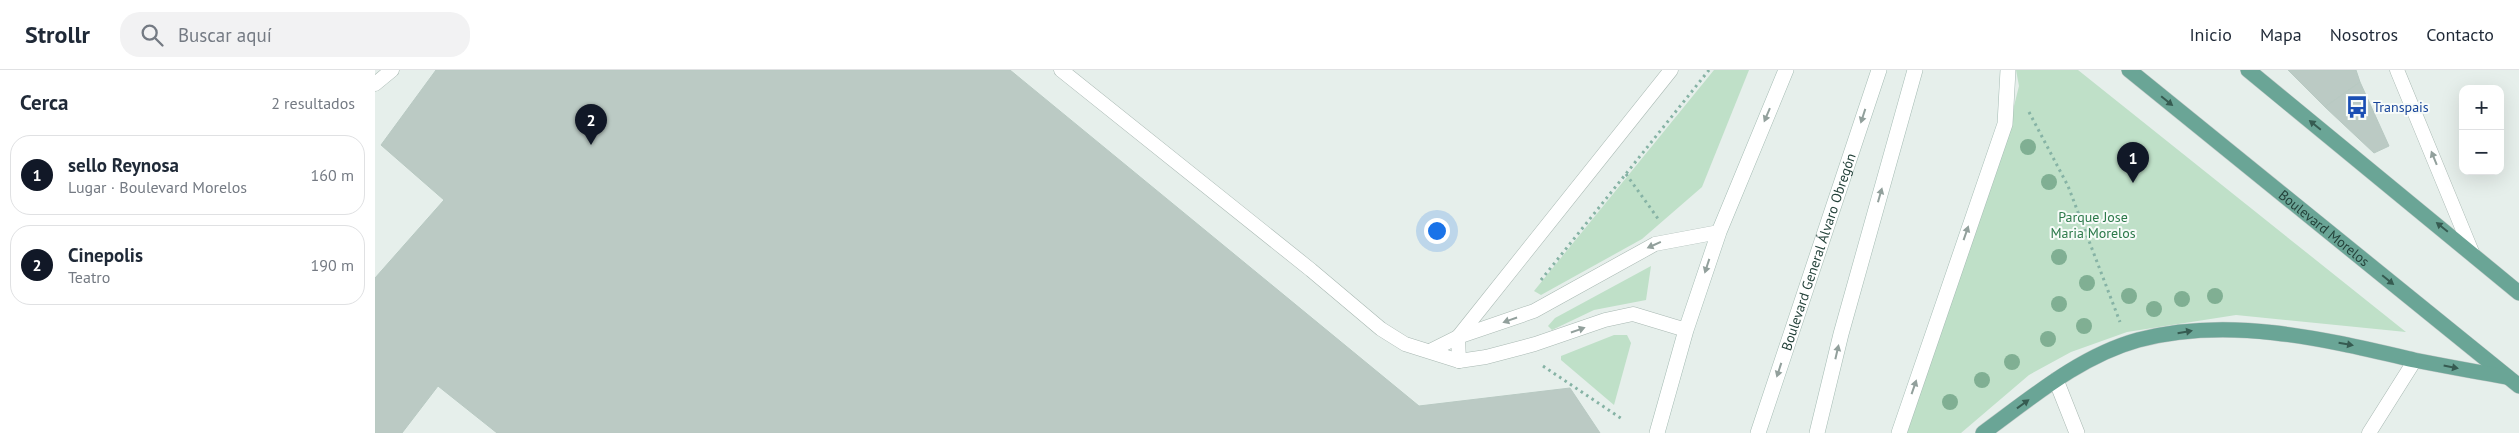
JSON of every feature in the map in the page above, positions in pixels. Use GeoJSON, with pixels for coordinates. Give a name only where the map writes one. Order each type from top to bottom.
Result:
{"type":"FeatureCollection","features":[{"type":"Feature","properties":{"kind":"main road"},"geometry":{"type":"LineString","coordinates":[[1657,433],[1686,330],[1719,232],[1786,70]]}},
{"type":"Feature","properties":{"kind":"main road","name":"Boulevard General Álvaro Obregón"},"geometry":{"type":"LineString","coordinates":[[1758,433],[1879,70]]}},
{"type":"Feature","properties":{"kind":"main road"},"geometry":{"type":"LineString","coordinates":[[1817,433],[1841,334],[1915,70]]}},
{"type":"Feature","properties":{"kind":"main road"},"geometry":{"type":"LineString","coordinates":[[1899,433],[2005,124],[2008,70]]}},
{"type":"Feature","properties":{"kind":"main road","name":"Boulevard Morelos"},"geometry":{"type":"LineString","coordinates":[[2129,70],[2513,382]]}},
{"type":"Feature","properties":{"kind":"main road"},"geometry":{"type":"LineString","coordinates":[[2248,70],[2519,292]]}},
{"type":"Feature","properties":{"kind":"main road"},"geometry":{"type":"LineString","coordinates":[[1983,433],[2056,380],[2088,361],[2137,340],[2202,329],[2272,332],[2369,348],[2513,382]]}},
{"type":"Feature","properties":{"kind":"main road"},"geometry":{"type":"LineString","coordinates":[[2056,380],[2077,433]]}},
{"type":"Feature","properties":{"kind":"lane"},"geometry":{"type":"LineString","coordinates":[[375,84],[392,70]]}},
{"type":"Feature","properties":{"kind":"lane"},"geometry":{"type":"LineString","coordinates":[[1061,70],[1311,270],[1381,329],[1405,344],[1459,361],[1486,357],[1535,344],[1605,320],[1633,314],[1686,330]]}},
{"type":"Feature","properties":{"kind":"lane"},"geometry":{"type":"LineString","coordinates":[[1459,361],[1458,337],[1671,70]]}},
{"type":"Feature","properties":{"kind":"lane"},"geometry":{"type":"LineString","coordinates":[[2397,70],[2472,252]]}},
{"type":"Feature","properties":{"kind":"lane"},"geometry":{"type":"LineString","coordinates":[[1430,351],[1458,337],[1534,311],[1655,244],[1719,232]]}},
{"type":"Feature","properties":{"kind":"lane"},"geometry":{"type":"LineString","coordinates":[[2369,433],[2415,360]]}},
{"type":"Feature","properties":{"kind":"path"},"geometry":{"type":"LineString","coordinates":[[1540,281],[1709,70]]}},
{"type":"Feature","properties":{"kind":"path"},"geometry":{"type":"LineString","coordinates":[[2029,104],[2029,112],[2068,186],[2123,329]]}},
{"type":"Feature","properties":{"kind":"path"},"geometry":{"type":"LineString","coordinates":[[1626,174],[1662,224]]}},
{"type":"Feature","properties":{"kind":"path"},"geometry":{"type":"LineString","coordinates":[[1543,366],[1622,419]]}},
{"type":"Feature","properties":{"kind":"green space"},"geometry":{"type":"Polygon","coordinates":[[[1714,70],[1749,70],[1702,187],[1642,239],[1541,295],[1534,291],[1714,70]]]}},
{"type":"Feature","properties":{"kind":"green space","name":"Parque Jose Maria Morelos"},"geometry":{"type":"Polygon","coordinates":[[[2016,70],[2078,70],[2406,332],[2236,315],[2127,332],[2071,352],[2029,375],[1961,433],[1907,433],[2006,138],[2019,86],[2016,70]]]}},
{"type":"Feature","properties":{"kind":"green space"},"geometry":{"type":"Polygon","coordinates":[[[1651,266],[1646,300],[1594,310],[1552,330],[1548,326],[1555,318],[1651,266]]]}},
{"type":"Feature","properties":{"kind":"green space"},"geometry":{"type":"Polygon","coordinates":[[[1614,335],[1627,335],[1631,343],[1614,405],[1561,360],[1561,356],[1614,335]]]}},
{"type":"Feature","properties":{"kind":"building"},"geometry":{"type":"Polygon","coordinates":[[[436,70],[1010,70],[1419,406],[1570,388],[1600,433],[497,433],[438,386],[402,433],[375,433],[375,278],[444,200],[381,145],[436,70]]]}},
{"type":"Feature","properties":{"kind":"building"},"geometry":{"type":"Polygon","coordinates":[[[2288,70],[2356,70],[2360,82],[2325,107],[2288,70]]]}},
{"type":"Feature","properties":{"kind":"building"},"geometry":{"type":"Polygon","coordinates":[[[2360,82],[2389,146],[2374,153],[2325,107],[2360,82]]]}},
{"type":"Feature","properties":{"kind":"place","name":"Transpais"},"geometry":{"type":"Point","coordinates":[2357,107]}},
{"type":"Feature","properties":{"kind":"place","name":"Cinepolis"},"geometry":{"type":"Point","coordinates":[591,145]}},
{"type":"Feature","properties":{"kind":"place","name":"sello Reynosa"},"geometry":{"type":"Point","coordinates":[2133,183]}}]}
